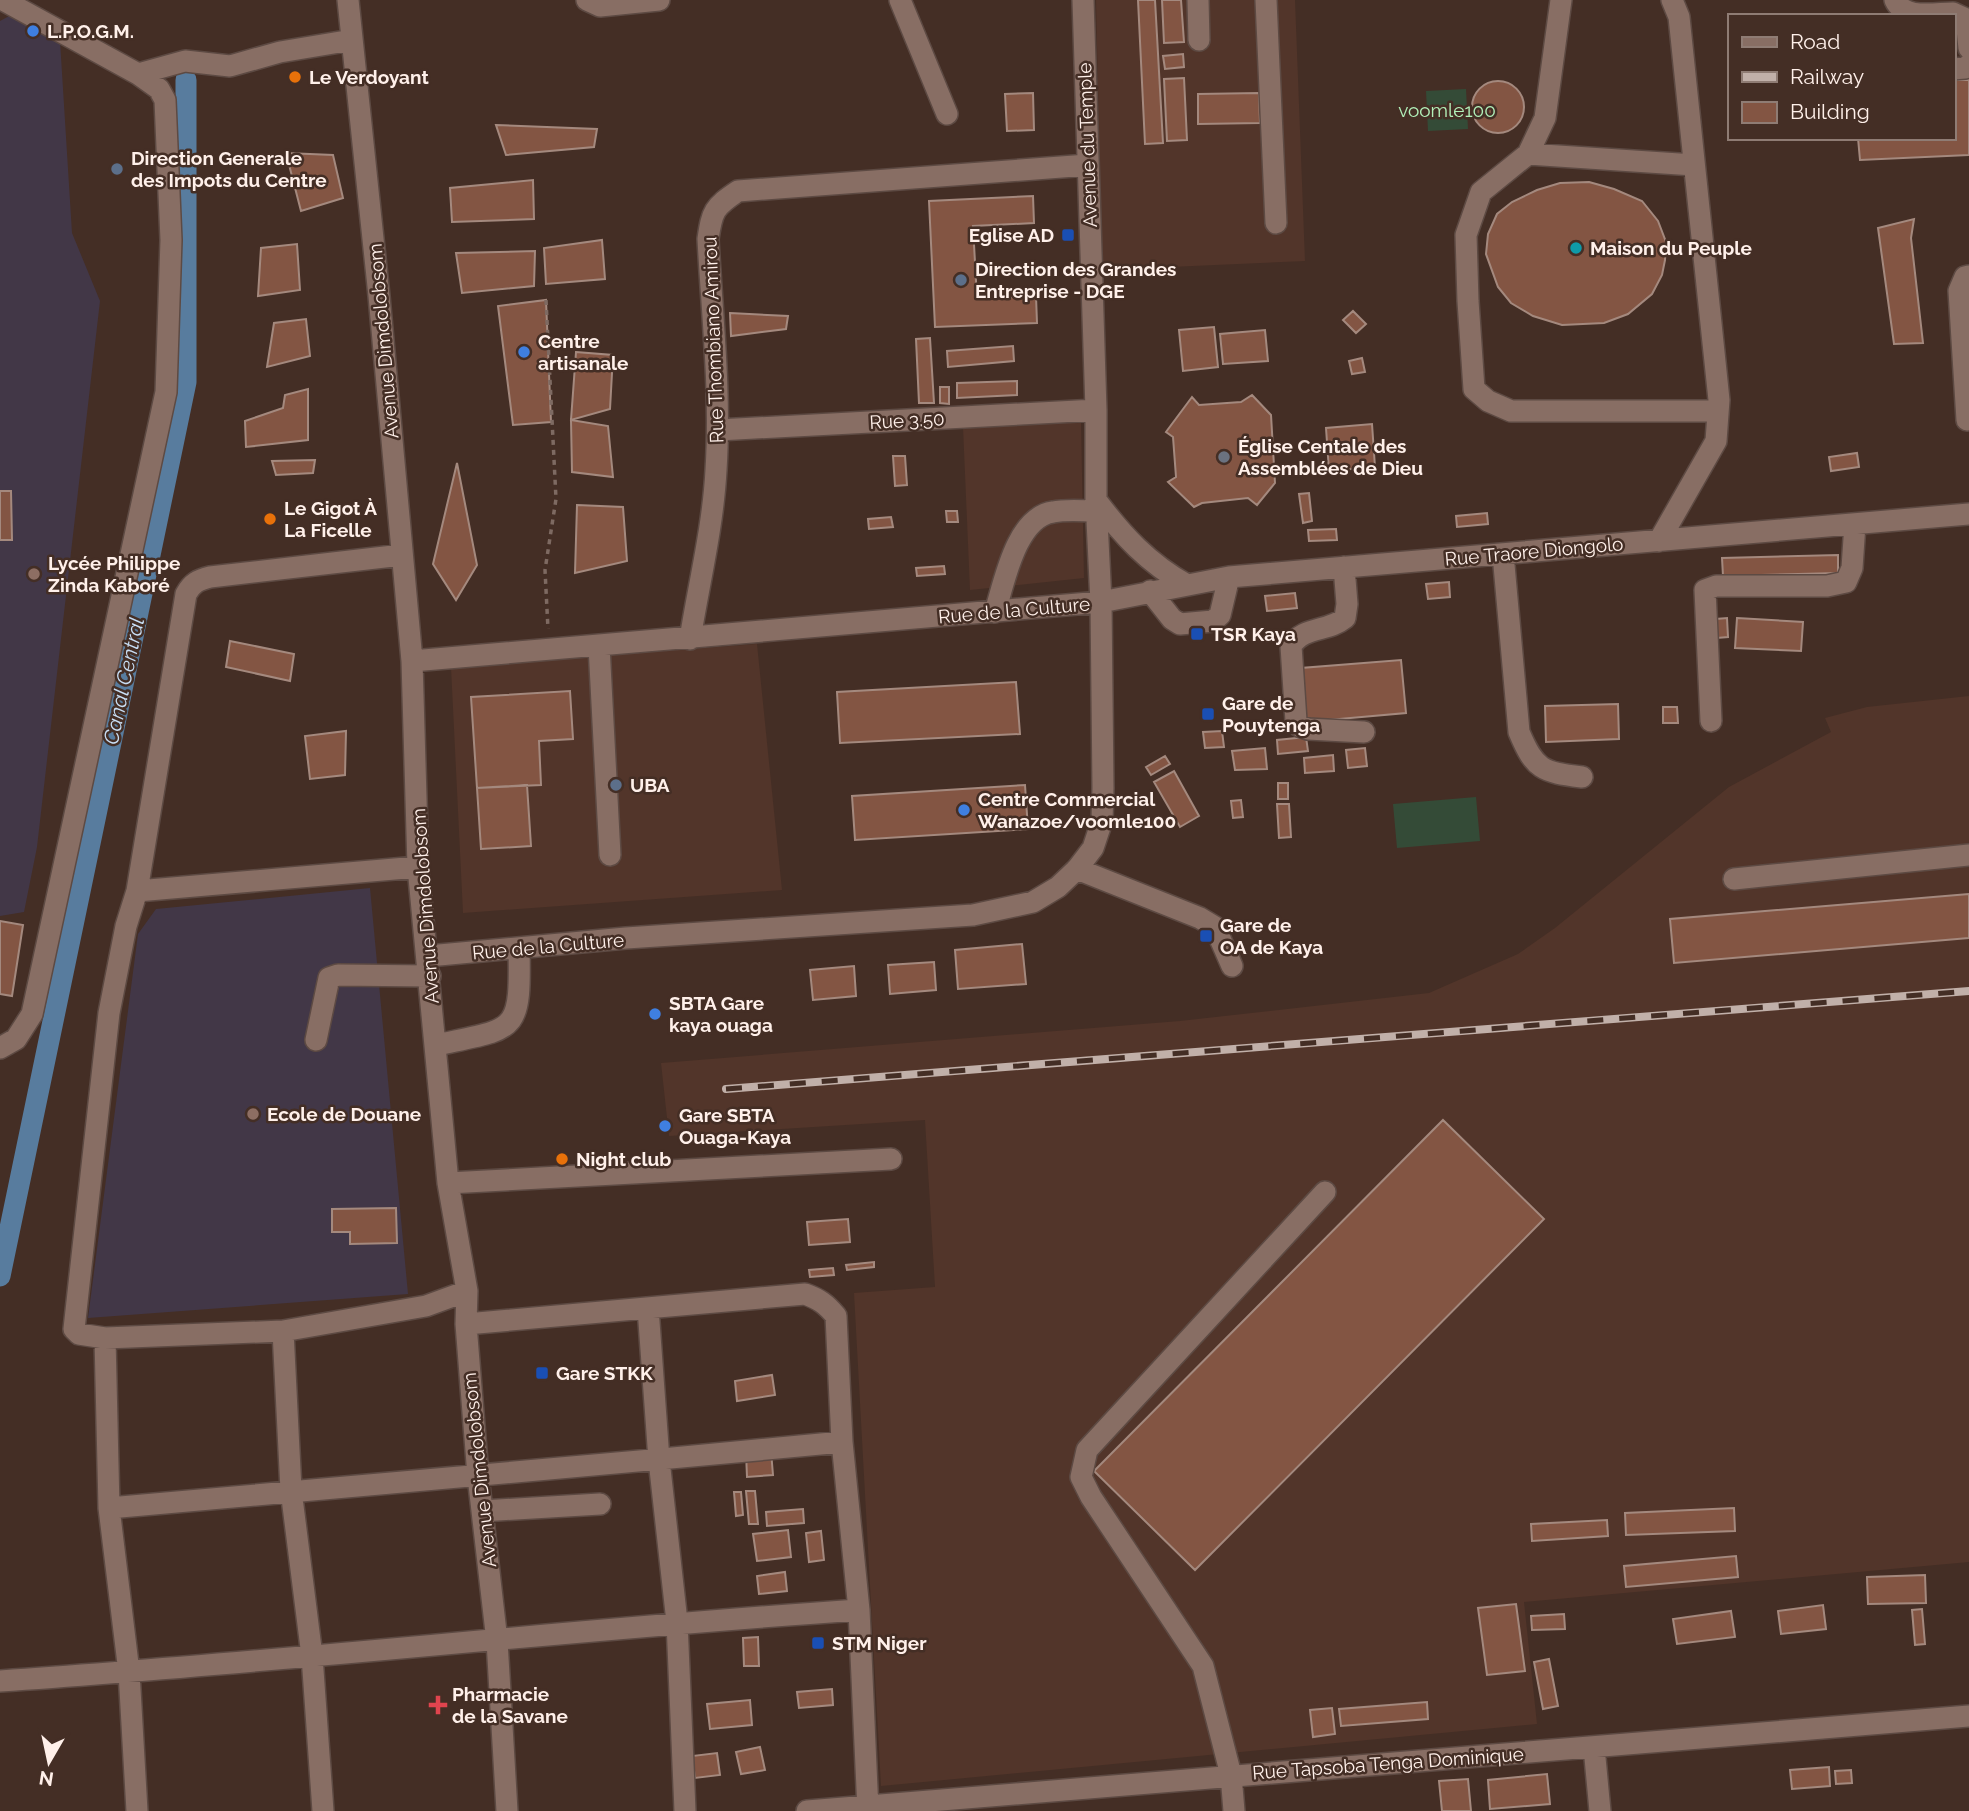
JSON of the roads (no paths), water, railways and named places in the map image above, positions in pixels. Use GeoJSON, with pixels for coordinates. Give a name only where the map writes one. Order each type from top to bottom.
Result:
{"type":"FeatureCollection","features":[{"type":"Feature","properties":{"kind":"street"},"geometry":{"type":"LineString","coordinates":[[0,1048],[16,1039],[32,1014],[166,392],[171,240],[165,100],[159,89],[138,74],[3,0]]}},
{"type":"Feature","properties":{"kind":"street","name":"Avenue Dimdolobsom"},"geometry":{"type":"LineString","coordinates":[[348,0],[379,296],[412,661],[418,867],[449,1182],[467,1291],[466,1324],[478,1476],[498,1641],[507,1811]]}},
{"type":"Feature","properties":{"kind":"street"},"geometry":{"type":"LineString","coordinates":[[587,0],[600,6],[659,0]]}},
{"type":"Feature","properties":{"kind":"street"},"geometry":{"type":"LineString","coordinates":[[900,0],[947,114]]}},
{"type":"Feature","properties":{"kind":"street","name":"Avenue du Temple"},"geometry":{"type":"LineString","coordinates":[[1083,0],[1096,410],[1096,506],[1101,602]]}},
{"type":"Feature","properties":{"kind":"street"},"geometry":{"type":"LineString","coordinates":[[1198,0],[1199,40]]}},
{"type":"Feature","properties":{"kind":"street"},"geometry":{"type":"LineString","coordinates":[[1266,0],[1276,223]]}},
{"type":"Feature","properties":{"kind":"street"},"geometry":{"type":"LineString","coordinates":[[1561,0],[1545,118],[1528,153],[1481,192],[1466,235],[1474,389],[1488,401],[1511,411],[1718,411]]}},
{"type":"Feature","properties":{"kind":"street"},"geometry":{"type":"LineString","coordinates":[[1659,541],[1716,440],[1718,411],[1679,17],[1672,0]]}},
{"type":"Feature","properties":{"kind":"street"},"geometry":{"type":"LineString","coordinates":[[1895,0],[1898,7],[1906,13],[1960,15],[1966,19],[1969,48]]}},
{"type":"Feature","properties":{"kind":"street"},"geometry":{"type":"LineString","coordinates":[[138,74],[185,61],[230,66],[280,52],[352,40]]}},
{"type":"Feature","properties":{"kind":"street"},"geometry":{"type":"LineString","coordinates":[[1528,153],[1694,164]]}},
{"type":"Feature","properties":{"kind":"street","name":"Rue Thombiano Amirou"},"geometry":{"type":"LineString","coordinates":[[690,639],[713,504],[718,430],[708,239],[712,214],[725,199],[738,191],[1088,165]]}},
{"type":"Feature","properties":{"kind":"street"},"geometry":{"type":"LineString","coordinates":[[1967,420],[1959,291],[1965,277],[1969,276]]}},
{"type":"Feature","properties":{"kind":"street","name":"Rue 3.50"},"geometry":{"type":"LineString","coordinates":[[718,430],[1096,410]]}},
{"type":"Feature","properties":{"kind":"street"},"geometry":{"type":"LineString","coordinates":[[995,612],[1014,548],[1037,518],[1051,512],[1096,506],[1143,556],[1187,585]]}},
{"type":"Feature","properties":{"kind":"street","name":"Rue Traore Diongolo"},"geometry":{"type":"LineString","coordinates":[[1101,602],[1229,577],[1969,514]]}},
{"type":"Feature","properties":{"kind":"street"},"geometry":{"type":"LineString","coordinates":[[1710,722],[1705,590],[1716,586],[1827,586],[1846,582],[1852,568],[1855,524]]}},
{"type":"Feature","properties":{"kind":"street"},"geometry":{"type":"LineString","coordinates":[[1503,554],[1519,732],[1529,757],[1549,773],[1582,777]]}},
{"type":"Feature","properties":{"kind":"street"},"geometry":{"type":"LineString","coordinates":[[402,555],[198,580],[191,585],[183,606],[136,891],[126,926],[109,1013],[74,1329],[79,1334],[105,1338],[283,1331],[426,1306],[467,1291]]}},
{"type":"Feature","properties":{"kind":"street"},"geometry":{"type":"LineString","coordinates":[[1344,567],[1347,604],[1345,618],[1335,626],[1311,630],[1296,638],[1291,646],[1296,722],[1308,729],[1364,732]]}},
{"type":"Feature","properties":{"kind":"street"},"geometry":{"type":"LineString","coordinates":[[1150,592],[1172,620],[1180,624],[1213,621],[1220,615],[1229,577]]}},
{"type":"Feature","properties":{"kind":"street","name":"Rue de la Culture"},"geometry":{"type":"LineString","coordinates":[[316,1040],[329,978],[338,975],[429,966],[519,948],[626,938],[973,915],[1033,902],[1058,887],[1077,869],[1093,848],[1102,821],[1101,602],[412,661]]}},
{"type":"Feature","properties":{"kind":"street"},"geometry":{"type":"LineString","coordinates":[[599,646],[611,855]]}},
{"type":"Feature","properties":{"kind":"street"},"geometry":{"type":"LineString","coordinates":[[1734,879],[1969,855]]}},
{"type":"Feature","properties":{"kind":"street"},"geometry":{"type":"LineString","coordinates":[[136,891],[418,867]]}},
{"type":"Feature","properties":{"kind":"street"},"geometry":{"type":"LineString","coordinates":[[1077,869],[1200,918],[1215,927],[1232,965]]}},
{"type":"Feature","properties":{"kind":"street"},"geometry":{"type":"LineString","coordinates":[[436,1045],[497,1032],[510,1023],[520,994],[519,948]]}},
{"type":"Feature","properties":{"kind":"street"},"geometry":{"type":"LineString","coordinates":[[449,1182],[891,1159]]}},
{"type":"Feature","properties":{"kind":"street"},"geometry":{"type":"LineString","coordinates":[[1234,1811],[1231,1775],[1203,1666],[1091,1497],[1081,1477],[1087,1450],[1325,1192]]}},
{"type":"Feature","properties":{"kind":"street"},"geometry":{"type":"LineString","coordinates":[[466,1324],[805,1294],[818,1298],[836,1316],[842,1442],[859,1611],[868,1809]]}},
{"type":"Feature","properties":{"kind":"street"},"geometry":{"type":"LineString","coordinates":[[648,1308],[659,1460],[677,1622],[685,1811]]}},
{"type":"Feature","properties":{"kind":"street"},"geometry":{"type":"LineString","coordinates":[[283,1331],[291,1490],[312,1656],[323,1811]]}},
{"type":"Feature","properties":{"kind":"street"},"geometry":{"type":"LineString","coordinates":[[105,1338],[109,1508],[129,1672],[137,1811]]}},
{"type":"Feature","properties":{"kind":"street"},"geometry":{"type":"LineString","coordinates":[[109,1508],[842,1442]]}},
{"type":"Feature","properties":{"kind":"street"},"geometry":{"type":"LineString","coordinates":[[482,1511],[600,1504]]}},
{"type":"Feature","properties":{"kind":"street"},"geometry":{"type":"LineString","coordinates":[[0,1681],[498,1641],[677,1622],[859,1611]]}},
{"type":"Feature","properties":{"kind":"street","name":"Rue Tapsoba Tenga Dominique"},"geometry":{"type":"LineString","coordinates":[[807,1811],[868,1809],[1231,1775],[1969,1717]]}},
{"type":"Feature","properties":{"kind":"street"},"geometry":{"type":"LineString","coordinates":[[1594,1746],[1600,1811]]}},
{"type":"Feature","properties":{"kind":"waterway","name":"Canal Central"},"geometry":{"type":"LineString","coordinates":[[0,1276],[186,382],[186,80]]}},
{"type":"Feature","properties":{"kind":"railway"},"geometry":{"type":"LineString","coordinates":[[726,1089],[1969,991]]}},
{"type":"Feature","properties":{"kind":"place","name":"L.P.O.G.M."},"geometry":{"type":"Point","coordinates":[33,31]}},
{"type":"Feature","properties":{"kind":"place","name":"Le Verdoyant"},"geometry":{"type":"Point","coordinates":[295,77]}},
{"type":"Feature","properties":{"kind":"place","name":"Direction Generale des Impots du Centre"},"geometry":{"type":"Point","coordinates":[117,169]}},
{"type":"Feature","properties":{"kind":"place","name":"Eglise AD"},"geometry":{"type":"Point","coordinates":[1068,235]}},
{"type":"Feature","properties":{"kind":"place","name":"Maison du Peuple"},"geometry":{"type":"Point","coordinates":[1576,248]}},
{"type":"Feature","properties":{"kind":"place","name":"Direction des Grandes Entreprise - DGE"},"geometry":{"type":"Point","coordinates":[961,280]}},
{"type":"Feature","properties":{"kind":"place","name":"Centre artisanale"},"geometry":{"type":"Point","coordinates":[524,352]}},
{"type":"Feature","properties":{"kind":"place","name":"Église Centale des Assemblées de Dieu"},"geometry":{"type":"Point","coordinates":[1224,457]}},
{"type":"Feature","properties":{"kind":"place","name":"Le Gigot À La Ficelle"},"geometry":{"type":"Point","coordinates":[270,519]}},
{"type":"Feature","properties":{"kind":"place","name":"Lycée Philippe Zinda Kaboré"},"geometry":{"type":"Point","coordinates":[34,574]}},
{"type":"Feature","properties":{"kind":"place","name":"TSR Kaya"},"geometry":{"type":"Point","coordinates":[1197,634]}},
{"type":"Feature","properties":{"kind":"place","name":"Gare de Pouytenga"},"geometry":{"type":"Point","coordinates":[1208,714]}},
{"type":"Feature","properties":{"kind":"place","name":"UBA"},"geometry":{"type":"Point","coordinates":[616,785]}},
{"type":"Feature","properties":{"kind":"place","name":"Centre Commercial Wanazoe/voomle100"},"geometry":{"type":"Point","coordinates":[964,810]}},
{"type":"Feature","properties":{"kind":"place","name":"Gare de OA de Kaya"},"geometry":{"type":"Point","coordinates":[1206,936]}},
{"type":"Feature","properties":{"kind":"place","name":"SBTA Gare kaya ouaga"},"geometry":{"type":"Point","coordinates":[655,1014]}},
{"type":"Feature","properties":{"kind":"place","name":"Ecole de Douane"},"geometry":{"type":"Point","coordinates":[253,1114]}},
{"type":"Feature","properties":{"kind":"place","name":"Gare SBTA Ouaga-Kaya"},"geometry":{"type":"Point","coordinates":[665,1126]}},
{"type":"Feature","properties":{"kind":"place","name":"Night club"},"geometry":{"type":"Point","coordinates":[562,1159]}},
{"type":"Feature","properties":{"kind":"place","name":"Gare STKK"},"geometry":{"type":"Point","coordinates":[542,1373]}},
{"type":"Feature","properties":{"kind":"place","name":"STM Niger"},"geometry":{"type":"Point","coordinates":[818,1643]}},
{"type":"Feature","properties":{"kind":"place","name":"Pharmacie de la Savane"},"geometry":{"type":"Point","coordinates":[438,1705]}},
{"type":"Feature","properties":{"kind":"park label","name":"voomle100"},"geometry":{"type":"Point","coordinates":[1447,110]}}]}
